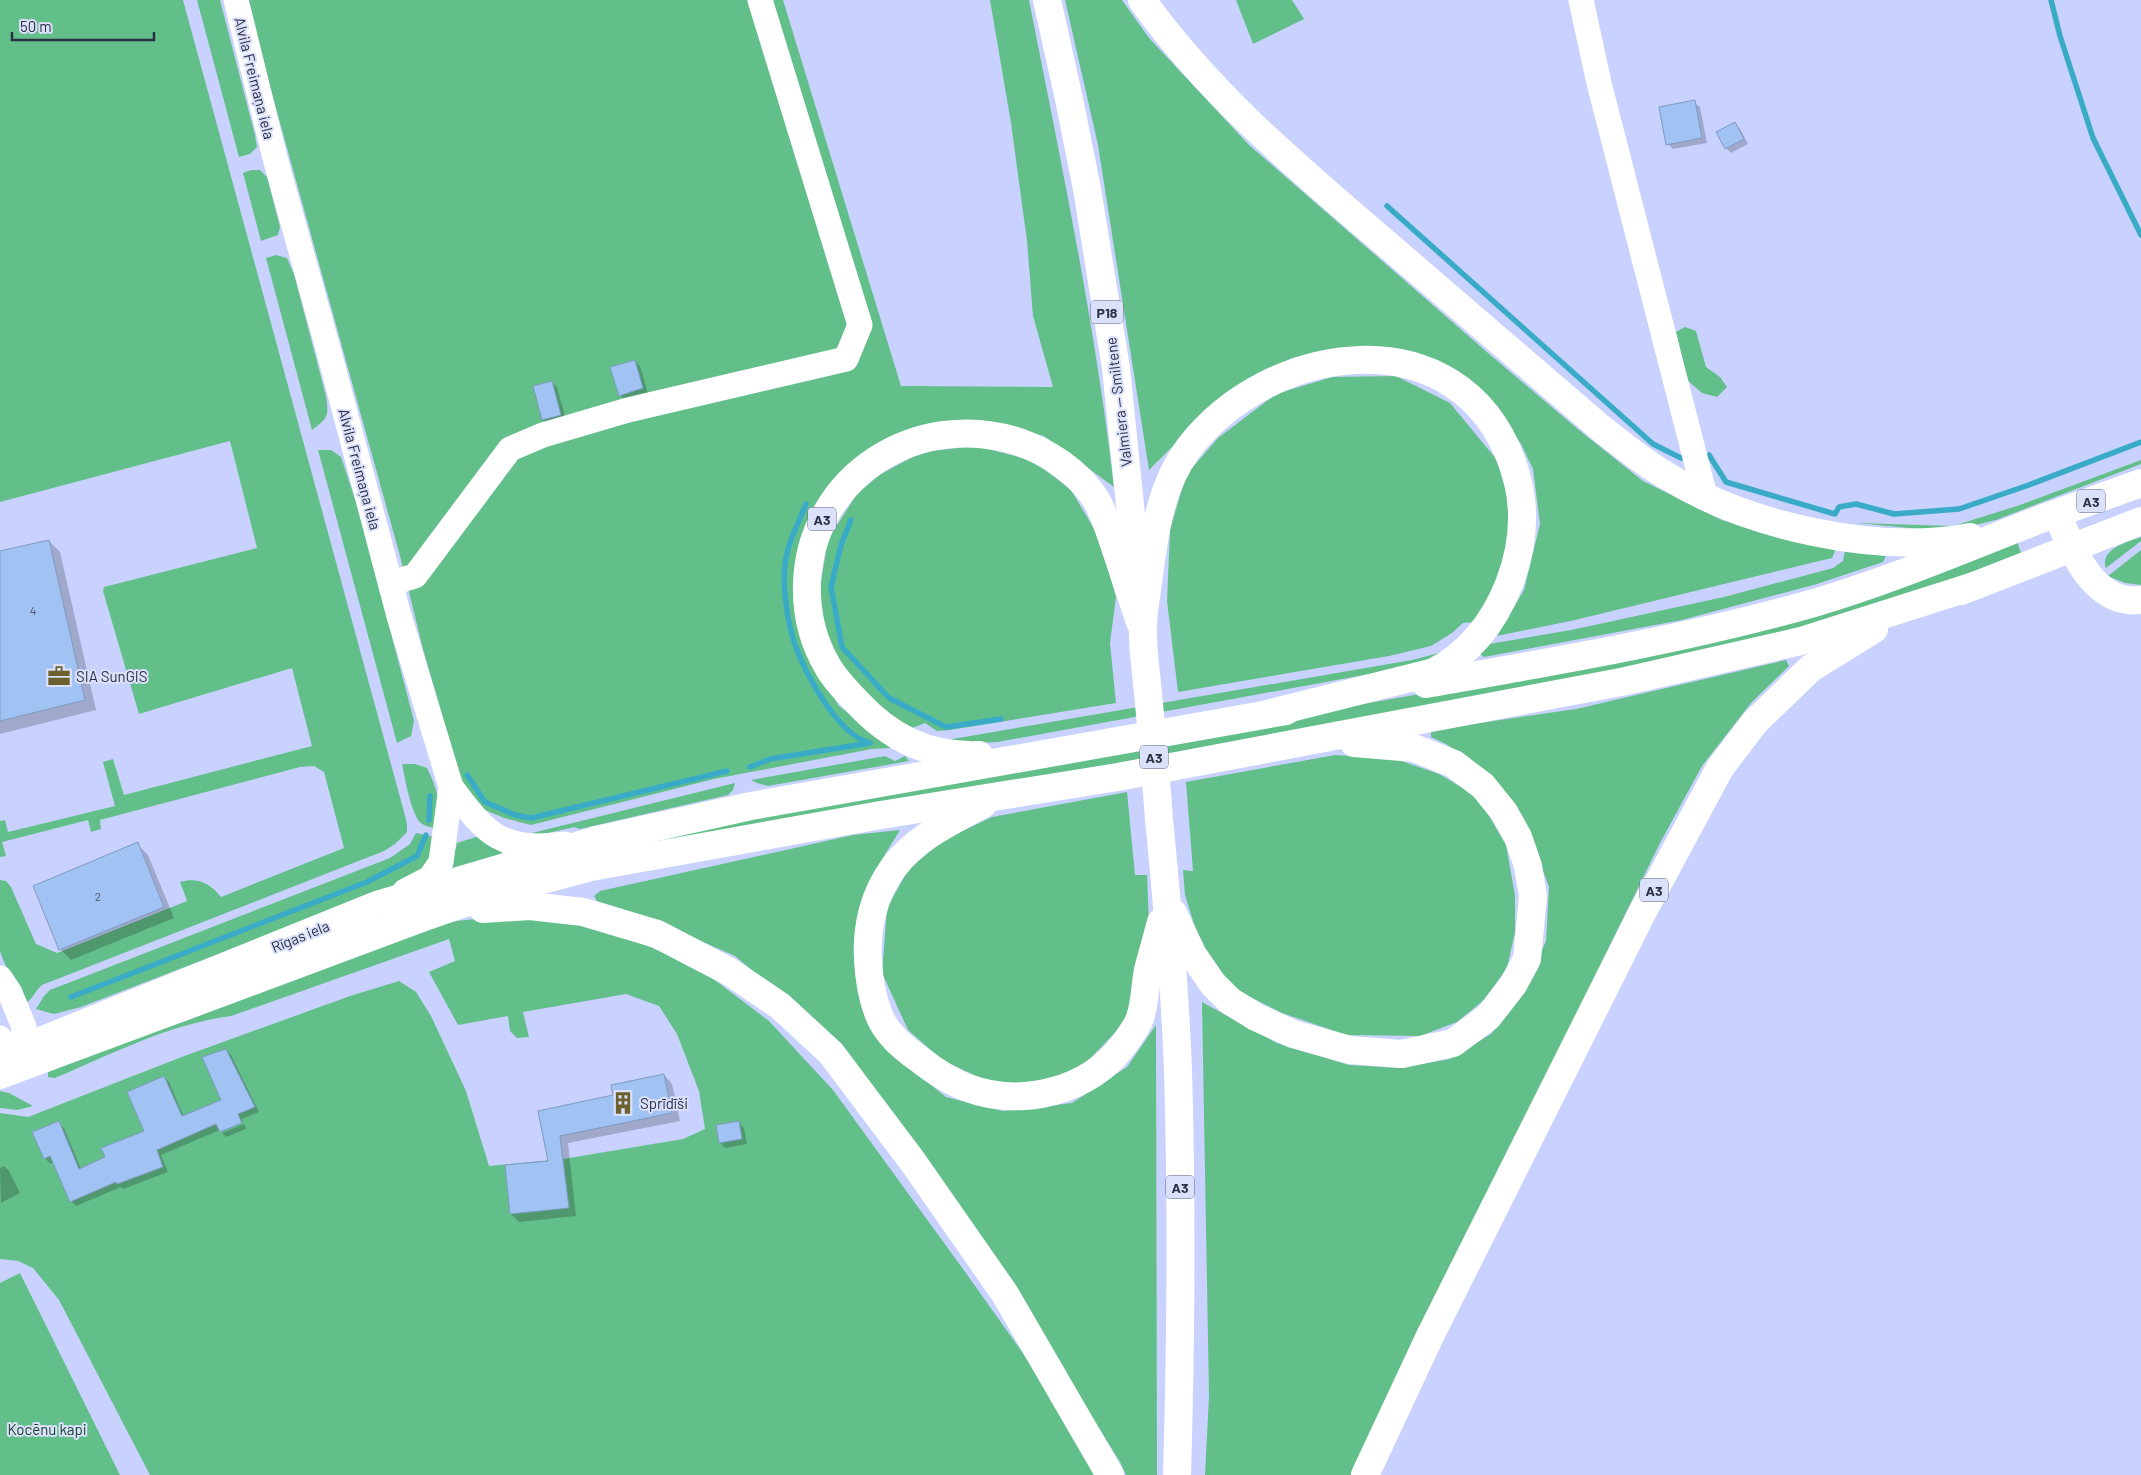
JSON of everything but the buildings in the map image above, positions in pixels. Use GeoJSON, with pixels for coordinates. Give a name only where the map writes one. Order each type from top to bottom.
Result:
{"type":"FeatureCollection","features":[{"type":"Feature","properties":{"kind":"main road","name":"Valmiera — Smiltene"},"geometry":{"type":"LineString","coordinates":[[1047,0],[1070,99],[1087,189],[1116,368],[1143,639]]}},
{"type":"Feature","properties":{"kind":"main road"},"geometry":{"type":"LineString","coordinates":[[1142,0],[1203,75],[1257,131],[1603,430],[1636,456],[1668,477],[1705,496],[1741,510],[1808,530],[1875,541],[1943,542],[2049,516],[2091,580],[2117,597],[2141,600]]}},
{"type":"Feature","properties":{"kind":"main road"},"geometry":{"type":"LineString","coordinates":[[1143,639],[1156,526],[1167,486],[1188,449],[1206,429],[1227,410],[1253,392],[1289,374],[1329,362],[1380,360],[1406,365],[1432,374],[1455,388],[1476,405],[1494,427],[1507,450],[1517,476],[1522,503],[1523,531],[1518,559],[1498,606],[1473,644],[1455,660],[1434,672],[1267,714]]}},
{"type":"Feature","properties":{"kind":"main road","name":"A3"},"geometry":{"type":"LineString","coordinates":[[1105,744],[977,755],[947,754],[919,747],[893,733],[865,711],[840,684],[828,667],[818,646],[810,619],[807,596],[808,569],[812,544],[821,520],[836,496],[855,476],[888,453],[936,435],[954,433],[1005,438],[1032,446],[1054,458],[1078,478],[1094,498],[1106,522],[1143,639],[1167,899],[1178,1087],[1182,1318],[1177,1475]]}},
{"type":"Feature","properties":{"kind":"main road","name":"A3"},"geometry":{"type":"LineString","coordinates":[[597,840],[751,806],[1105,744],[1639,646],[1816,602],[1929,564],[2049,516],[2141,483]]}},
{"type":"Feature","properties":{"kind":"main road","name":"A3"},"geometry":{"type":"LineString","coordinates":[[1364,1475],[1430,1336],[1642,912],[1720,768],[1755,722],[1811,668],[1884,622],[2141,521]]}},
{"type":"Feature","properties":{"kind":"main road","name":"A3"},"geometry":{"type":"LineString","coordinates":[[430,915],[494,893],[591,867],[1118,777],[1626,681],[1801,641],[1977,585]]}},
{"type":"Feature","properties":{"kind":"main road"},"geometry":{"type":"LineString","coordinates":[[1167,899],[1193,955],[1213,984],[1230,1001],[1256,1017],[1293,1034],[1350,1050],[1402,1054],[1453,1043],[1488,1017],[1514,985],[1527,959],[1533,896],[1528,866],[1518,838],[1504,812],[1483,786],[1454,764],[1414,748],[1321,740]]}},
{"type":"Feature","properties":{"kind":"main road"},"geometry":{"type":"LineString","coordinates":[[998,796],[931,833],[915,845],[894,866],[884,882],[870,919],[867,945],[868,967],[872,994],[879,1016],[900,1045],[931,1068],[967,1088],[1002,1096],[1038,1094],[1069,1087],[1103,1067],[1124,1045],[1140,1020],[1148,970],[1167,899]]}},
{"type":"Feature","properties":{"kind":"main road","name":"Rīgas iela"},"geometry":{"type":"LineString","coordinates":[[10,1071],[43,1040],[377,905],[597,840]]}},
{"type":"Feature","properties":{"kind":"main road"},"geometry":{"type":"LineString","coordinates":[[430,915],[514,906],[583,912],[657,934],[730,972],[780,1006],[830,1053],[913,1162],[1005,1294],[1110,1475]]}},
{"type":"Feature","properties":{"kind":"main road","name":"Rīgas iela"},"geometry":{"type":"LineString","coordinates":[[10,1071],[430,915]]}},
{"type":"Feature","properties":{"kind":"street","name":"Alvila Freimaņa iela"},"geometry":{"type":"LineString","coordinates":[[236,0],[275,158],[399,616],[451,787],[442,862],[430,878],[377,905]]}},
{"type":"Feature","properties":{"kind":"street"},"geometry":{"type":"LineString","coordinates":[[391,583],[414,576],[510,449],[543,435],[628,410],[846,359],[860,325],[760,0]]}},
{"type":"Feature","properties":{"kind":"street"},"geometry":{"type":"LineString","coordinates":[[1581,0],[1602,93],[1705,496]]}},
{"type":"Feature","properties":{"kind":"street"},"geometry":{"type":"LineString","coordinates":[[451,787],[474,818],[494,836],[518,845],[546,846],[597,840]]}},
{"type":"Feature","properties":{"kind":"street"},"geometry":{"type":"LineString","coordinates":[[0,978],[10,993],[24,1027],[10,1071]]}},
{"type":"Feature","properties":{"kind":"street"},"geometry":{"type":"LineString","coordinates":[[0,1038],[10,1071]]}},
{"type":"Feature","properties":{"kind":"green space"},"geometry":{"type":"Polygon","coordinates":[[[0,0],[183,0],[407,823],[407,832],[395,844],[384,851],[42,985],[26,1003],[0,951],[0,880],[6,881],[11,887],[36,944],[57,953],[187,901],[180,882],[192,880],[203,882],[221,897],[344,848],[324,772],[314,766],[300,767],[100,820],[101,829],[91,832],[88,820],[2,842],[6,856],[0,857],[0,821],[5,820],[8,832],[115,806],[103,762],[113,759],[124,795],[312,746],[292,668],[139,714],[103,591],[104,587],[257,548],[230,441],[0,502],[0,0]]]}},
{"type":"Feature","properties":{"kind":"green space"},"geometry":{"type":"Polygon","coordinates":[[[197,0],[220,0],[255,135],[257,147],[250,154],[239,157],[197,0]]]}},
{"type":"Feature","properties":{"kind":"green space"},"geometry":{"type":"Polygon","coordinates":[[[246,0],[783,0],[901,386],[1053,387],[1033,316],[1027,241],[1011,123],[990,0],[1029,0],[1087,304],[1114,487],[1044,436],[980,420],[924,425],[866,451],[820,498],[800,539],[794,594],[810,659],[839,706],[886,742],[890,748],[872,749],[714,779],[531,825],[504,818],[478,807],[460,777],[423,649],[400,556],[246,0]]]}},
{"type":"Feature","properties":{"kind":"green space"},"geometry":{"type":"Polygon","coordinates":[[[1065,0],[1122,0],[1149,38],[1249,145],[1488,353],[1643,481],[1722,520],[1794,541],[1836,549],[1832,558],[1575,620],[1497,636],[1524,590],[1540,524],[1533,469],[1521,444],[1495,407],[1444,365],[1375,346],[1292,358],[1228,391],[1149,470],[1098,145],[1065,0]]]}},
{"type":"Feature","properties":{"kind":"green space"},"geometry":{"type":"Polygon","coordinates":[[[1236,0],[1292,0],[1304,19],[1253,44],[1236,0]]]}},
{"type":"Feature","properties":{"kind":"green space"},"geometry":{"type":"Polygon","coordinates":[[[251,170],[260,170],[267,177],[280,227],[278,235],[261,241],[243,173],[251,170]]]}},
{"type":"Feature","properties":{"kind":"green space"},"geometry":{"type":"Polygon","coordinates":[[[276,255],[287,258],[294,274],[326,396],[326,416],[312,430],[266,258],[276,255]]]}},
{"type":"Feature","properties":{"kind":"green space"},"geometry":{"type":"Polygon","coordinates":[[[1685,327],[1696,331],[1706,367],[1720,377],[1727,387],[1717,397],[1702,393],[1687,380],[1676,332],[1685,327]]]}},
{"type":"Feature","properties":{"kind":"green space"},"geometry":{"type":"Polygon","coordinates":[[[1396,376],[1450,403],[1497,460],[1507,495],[1511,540],[1497,587],[1475,622],[1463,623],[1452,633],[1431,646],[1389,656],[1178,692],[1167,601],[1170,530],[1186,475],[1218,438],[1276,394],[1332,377],[1396,376]]]}},
{"type":"Feature","properties":{"kind":"green space"},"geometry":{"type":"Polygon","coordinates":[[[976,446],[1034,461],[1071,490],[1099,537],[1116,597],[1110,643],[1116,703],[950,730],[937,731],[925,723],[910,729],[893,724],[834,658],[820,621],[820,587],[828,539],[857,494],[879,475],[922,452],[976,446]]]}},
{"type":"Feature","properties":{"kind":"green space"},"geometry":{"type":"Polygon","coordinates":[[[318,450],[331,450],[341,457],[359,511],[414,721],[411,736],[397,743],[318,450]]]}},
{"type":"Feature","properties":{"kind":"green space"},"geometry":{"type":"Polygon","coordinates":[[[2141,460],[2141,464],[1996,520],[1954,530],[1856,523],[1953,526],[2017,506],[2141,460]]]}},
{"type":"Feature","properties":{"kind":"green space"},"geometry":{"type":"Polygon","coordinates":[[[2141,537],[2141,541],[2106,568],[2105,561],[2111,551],[2122,544],[2141,537]]]}},
{"type":"Feature","properties":{"kind":"green space"},"geometry":{"type":"Polygon","coordinates":[[[2017,541],[2022,556],[1771,639],[1438,708],[588,854],[671,835],[1289,717],[1437,691],[2017,541]]]}},
{"type":"Feature","properties":{"kind":"green space"},"geometry":{"type":"Polygon","coordinates":[[[1845,549],[1886,556],[1883,562],[1817,584],[1682,620],[1484,657],[1480,654],[1489,644],[1571,630],[1724,597],[1833,568],[1843,561],[1845,549]]]}},
{"type":"Feature","properties":{"kind":"green space"},"geometry":{"type":"Polygon","coordinates":[[[2141,550],[2141,585],[2125,583],[2108,576],[2141,550]]]}},
{"type":"Feature","properties":{"kind":"green space"},"geometry":{"type":"Polygon","coordinates":[[[1443,652],[1424,664],[998,742],[958,744],[941,741],[1412,660],[1443,652]]]}},
{"type":"Feature","properties":{"kind":"green space"},"geometry":{"type":"Polygon","coordinates":[[[1786,660],[1789,666],[1751,703],[1702,766],[1660,843],[1351,1475],[1205,1475],[1209,1396],[1202,1002],[1277,1043],[1349,1065],[1399,1068],[1450,1059],[1491,1034],[1521,997],[1546,941],[1549,887],[1524,819],[1490,774],[1446,744],[1431,737],[1431,730],[1576,709],[1786,660]]]}},
{"type":"Feature","properties":{"kind":"green space"},"geometry":{"type":"Polygon","coordinates":[[[1335,755],[1396,759],[1439,774],[1478,797],[1506,845],[1515,895],[1515,932],[1507,968],[1484,1000],[1457,1022],[1420,1036],[1346,1035],[1282,1013],[1233,988],[1211,963],[1198,937],[1185,895],[1183,870],[1193,871],[1186,782],[1335,755]]]}},
{"type":"Feature","properties":{"kind":"green space"},"geometry":{"type":"Polygon","coordinates":[[[885,756],[895,761],[905,756],[909,761],[768,786],[751,780],[885,756]]]}},
{"type":"Feature","properties":{"kind":"green space"},"geometry":{"type":"Polygon","coordinates":[[[402,764],[415,764],[427,768],[438,797],[441,828],[427,826],[418,820],[409,796],[402,764]]]}},
{"type":"Feature","properties":{"kind":"green space"},"geometry":{"type":"Polygon","coordinates":[[[735,783],[733,790],[728,795],[580,829],[574,827],[540,835],[528,834],[735,783]]]}},
{"type":"Feature","properties":{"kind":"green space"},"geometry":{"type":"Polygon","coordinates":[[[1127,792],[1135,875],[1147,875],[1150,947],[1132,1015],[1081,1068],[1031,1084],[989,1082],[942,1060],[908,1030],[882,973],[887,908],[908,870],[943,840],[992,817],[1127,792]]]}},
{"type":"Feature","properties":{"kind":"green space"},"geometry":{"type":"Polygon","coordinates":[[[900,830],[879,864],[857,920],[858,979],[884,1047],[946,1097],[1003,1111],[1072,1103],[1127,1067],[1156,1025],[1157,1475],[1126,1475],[1120,1462],[1055,1357],[826,1033],[735,956],[641,915],[597,901],[594,896],[600,891],[853,835],[900,830]]]}},
{"type":"Feature","properties":{"kind":"green space"},"geometry":{"type":"Polygon","coordinates":[[[416,833],[439,838],[423,869],[405,882],[81,1007],[54,1014],[36,1009],[50,990],[390,858],[410,844],[416,833]]]}},
{"type":"Feature","properties":{"kind":"green space"},"geometry":{"type":"Polygon","coordinates":[[[479,836],[501,848],[502,854],[454,870],[451,867],[457,843],[479,836]]]}},
{"type":"Feature","properties":{"kind":"green space"},"geometry":{"type":"Polygon","coordinates":[[[503,916],[561,918],[636,941],[699,968],[769,1021],[833,1090],[963,1269],[1062,1408],[1096,1475],[150,1475],[59,1300],[33,1268],[18,1261],[0,1259],[0,1113],[28,1117],[179,1058],[350,996],[399,981],[416,992],[431,1016],[466,1091],[489,1166],[563,1159],[683,1139],[705,1129],[699,1091],[677,1034],[659,1006],[626,994],[523,1012],[529,1037],[517,1038],[510,1031],[508,1016],[458,1025],[429,972],[455,961],[449,939],[231,1016],[208,1020],[163,1033],[55,1078],[48,1077],[48,1072],[152,1029],[183,1022],[365,951],[447,922],[503,916]]]}},
{"type":"Feature","properties":{"kind":"green space"},"geometry":{"type":"Polygon","coordinates":[[[0,1091],[9,1093],[33,1106],[17,1110],[0,1108],[0,1091]]]}},
{"type":"Feature","properties":{"kind":"green space","name":"Kocēnu kapi"},"geometry":{"type":"Polygon","coordinates":[[[20,1273],[120,1475],[0,1475],[0,1283],[20,1273]]]}},
{"type":"Feature","properties":{"kind":"waterway"},"geometry":{"type":"LineString","coordinates":[[2051,0],[2060,36],[2093,138],[2141,235]]}},
{"type":"Feature","properties":{"kind":"waterway"},"geometry":{"type":"LineString","coordinates":[[1387,206],[1653,444],[1681,458]]}},
{"type":"Feature","properties":{"kind":"waterway"},"geometry":{"type":"LineString","coordinates":[[1709,455],[1726,482],[1835,514],[1839,507],[1856,504],[1894,514],[1959,509],[2026,486],[2141,442]]}},
{"type":"Feature","properties":{"kind":"waterway"},"geometry":{"type":"LineString","coordinates":[[750,767],[770,759],[870,743],[858,738],[846,729],[835,716],[815,687],[792,636],[785,595],[784,574],[790,542],[806,504]]}},
{"type":"Feature","properties":{"kind":"waterway"},"geometry":{"type":"LineString","coordinates":[[851,520],[841,545],[831,587],[842,647],[889,698],[946,727],[1001,719]]}},
{"type":"Feature","properties":{"kind":"waterway"},"geometry":{"type":"LineString","coordinates":[[467,775],[485,802],[515,815],[531,818],[727,771]]}},
{"type":"Feature","properties":{"kind":"waterway"},"geometry":{"type":"LineString","coordinates":[[429,820],[430,796]]}},
{"type":"Feature","properties":{"kind":"waterway"},"geometry":{"type":"LineString","coordinates":[[71,997],[367,882],[417,856],[426,835]]}},
{"type":"Feature","properties":{"kind":"place","name":"SIA SunGIS"},"geometry":{"type":"Point","coordinates":[59,676]}},
{"type":"Feature","properties":{"kind":"place","name":"Sprīdīši"},"geometry":{"type":"Point","coordinates":[623,1103]}}]}
